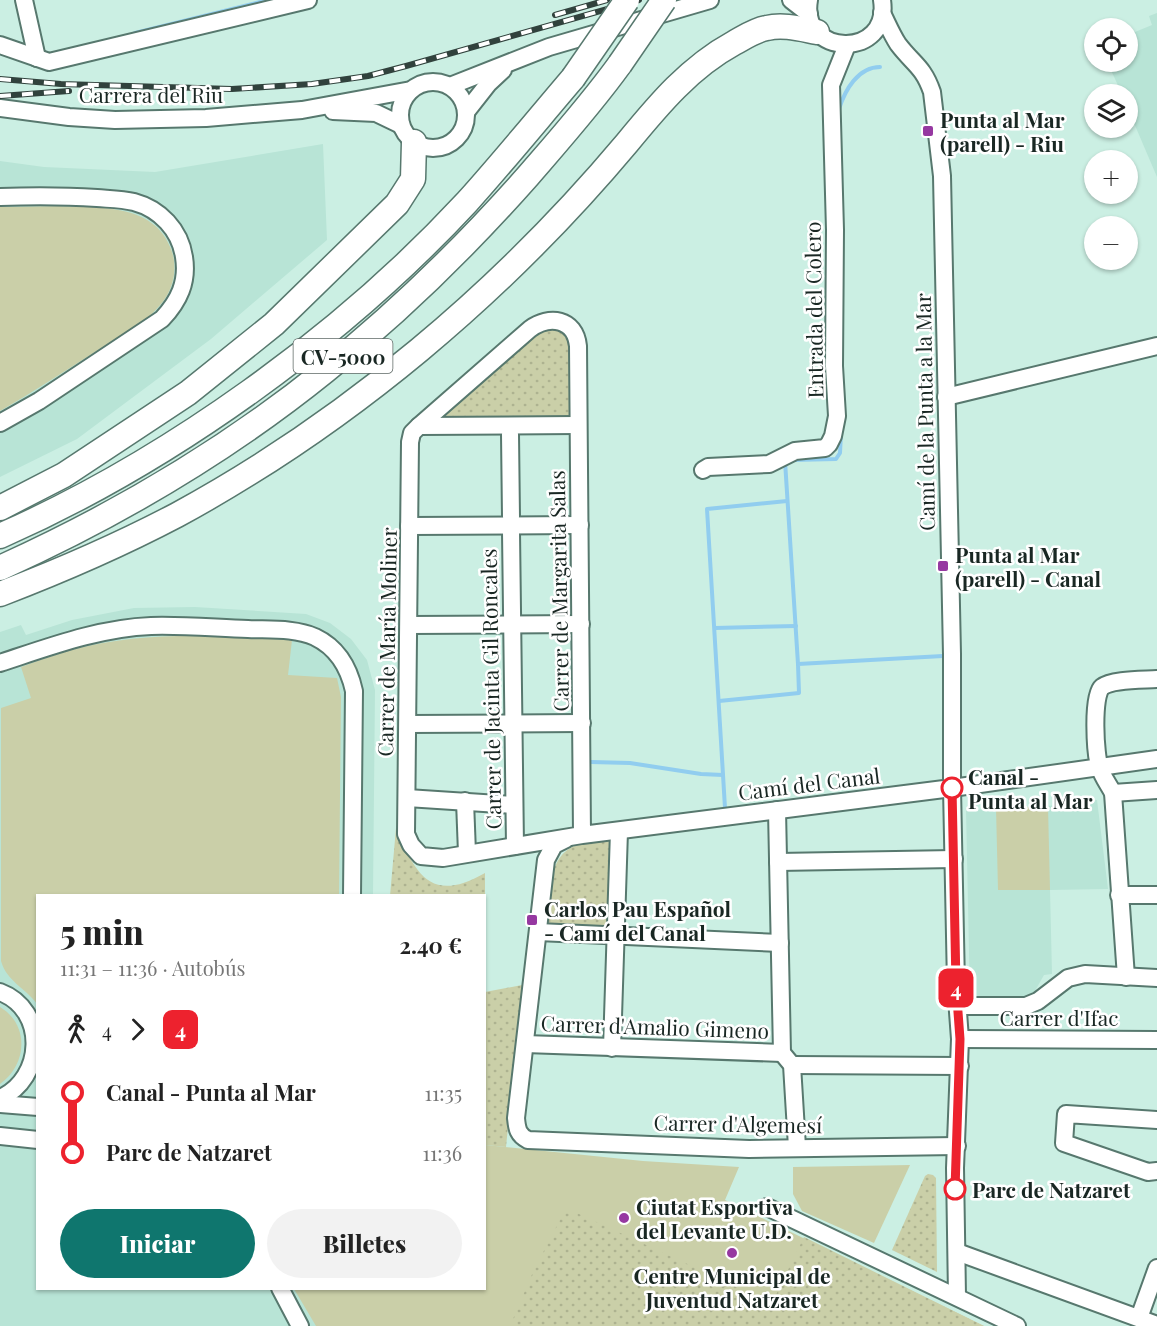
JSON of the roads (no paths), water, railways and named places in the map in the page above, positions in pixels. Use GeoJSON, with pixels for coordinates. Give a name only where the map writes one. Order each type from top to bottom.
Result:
{"type":"FeatureCollection","features":[{"type":"Feature","properties":{"kind":"highway","name":"CV-5000"},"geometry":{"type":"LineString","coordinates":[[0,536],[34,521],[129,470],[218,414],[308,347],[381,286],[466,202],[573,78],[627,0]]}},
{"type":"Feature","properties":{"kind":"highway","name":"CV-5000"},"geometry":{"type":"LineString","coordinates":[[0,568],[50,546],[143,496],[238,436],[325,371],[407,301],[485,224],[594,100],[664,0]]}},
{"type":"Feature","properties":{"kind":"highway"},"geometry":{"type":"LineString","coordinates":[[0,594],[64,569],[176,515],[292,444],[349,404],[446,327],[544,235],[598,177],[663,100],[694,69],[752,33],[812,15]]}},
{"type":"Feature","properties":{"kind":"highway"},"geometry":{"type":"LineString","coordinates":[[0,508],[64,475],[188,393],[274,324],[397,204],[413,179],[407,134]]}},
{"type":"Feature","properties":{"kind":"street"},"geometry":{"type":"LineString","coordinates":[[24,0],[37,57]]}},
{"type":"Feature","properties":{"kind":"street"},"geometry":{"type":"LineString","coordinates":[[0,45],[50,62],[308,0]]}},
{"type":"Feature","properties":{"kind":"street"},"geometry":{"type":"LineString","coordinates":[[450,86],[549,47],[710,0]]}},
{"type":"Feature","properties":{"kind":"street"},"geometry":{"type":"LineString","coordinates":[[791,0],[812,15],[831,42],[847,45],[865,40],[898,43]]}},
{"type":"Feature","properties":{"kind":"street"},"geometry":{"type":"LineString","coordinates":[[865,40],[877,28],[882,7]]}},
{"type":"Feature","properties":{"kind":"street","name":"Camí de la Punta a la Mar"},"geometry":{"type":"LineString","coordinates":[[882,7],[898,43],[918,65],[932,92],[942,176],[956,985],[960,1039],[955,1168],[957,1296]]}},
{"type":"Feature","properties":{"kind":"street","name":"Entrada del Colero"},"geometry":{"type":"LineString","coordinates":[[703,470],[708,467],[769,464],[795,451],[825,448],[833,436],[837,416],[834,366],[835,230],[831,85],[847,45]]}},
{"type":"Feature","properties":{"kind":"street"},"geometry":{"type":"LineString","coordinates":[[466,112],[461,97],[450,86],[434,82],[425,82],[411,90],[401,106],[407,134],[431,148],[450,144],[462,130],[466,112],[488,84],[509,64]]}},
{"type":"Feature","properties":{"kind":"street","name":"Carrera del Riu"},"geometry":{"type":"LineString","coordinates":[[0,108],[69,117],[126,120],[206,118],[302,110],[411,90]]}},
{"type":"Feature","properties":{"kind":"street","name":"Carrera del Riu"},"geometry":{"type":"LineString","coordinates":[[302,110],[376,113],[407,134]]}},
{"type":"Feature","properties":{"kind":"street"},"geometry":{"type":"LineString","coordinates":[[0,197],[73,197],[133,202],[160,215],[170,224],[181,244],[185,265],[180,294],[162,319],[108,356],[0,423]]}},
{"type":"Feature","properties":{"kind":"street","name":"Carrer de Margarita Salas"},"geometry":{"type":"LineString","coordinates":[[419,426],[538,324],[555,320],[564,322],[575,333],[578,345],[582,723],[578,836]]}},
{"type":"Feature","properties":{"kind":"street"},"geometry":{"type":"LineString","coordinates":[[946,397],[1157,345]]}},
{"type":"Feature","properties":{"kind":"street"},"geometry":{"type":"LineString","coordinates":[[419,426],[578,425]]}},
{"type":"Feature","properties":{"kind":"street","name":"Carrer de María Moliner"},"geometry":{"type":"LineString","coordinates":[[419,426],[412,433],[410,442],[406,834],[411,845],[421,856]]}},
{"type":"Feature","properties":{"kind":"street","name":"Carrer de Jacinta Gil Roncales"},"geometry":{"type":"LineString","coordinates":[[510,434],[515,846]]}},
{"type":"Feature","properties":{"kind":"street"},"geometry":{"type":"LineString","coordinates":[[410,526],[580,525]]}},
{"type":"Feature","properties":{"kind":"street"},"geometry":{"type":"LineString","coordinates":[[408,625],[581,624]]}},
{"type":"Feature","properties":{"kind":"street"},"geometry":{"type":"LineString","coordinates":[[0,663],[82,637],[120,629],[150,626],[292,631],[306,633],[326,644],[345,663],[354,691],[352,894]]}},
{"type":"Feature","properties":{"kind":"street"},"geometry":{"type":"LineString","coordinates":[[0,672],[20,656]]}},
{"type":"Feature","properties":{"kind":"street"},"geometry":{"type":"LineString","coordinates":[[1126,977],[1113,793],[1099,767],[1095,706],[1097,695],[1102,687],[1120,682],[1157,679]]}},
{"type":"Feature","properties":{"kind":"street"},"geometry":{"type":"LineString","coordinates":[[408,724],[582,723]]}},
{"type":"Feature","properties":{"kind":"street","name":"Camí del Canal"},"geometry":{"type":"LineString","coordinates":[[421,856],[443,858],[578,836],[1157,759]]}},
{"type":"Feature","properties":{"kind":"street"},"geometry":{"type":"LineString","coordinates":[[1113,793],[1157,790]]}},
{"type":"Feature","properties":{"kind":"street"},"geometry":{"type":"LineString","coordinates":[[406,798],[514,805]]}},
{"type":"Feature","properties":{"kind":"street"},"geometry":{"type":"LineString","coordinates":[[465,801],[467,853]]}},
{"type":"Feature","properties":{"kind":"street"},"geometry":{"type":"LineString","coordinates":[[777,810],[780,942],[787,1059],[797,1147]]}},
{"type":"Feature","properties":{"kind":"street"},"geometry":{"type":"LineString","coordinates":[[612,1048],[619,831]]}},
{"type":"Feature","properties":{"kind":"street"},"geometry":{"type":"LineString","coordinates":[[525,1044],[546,860],[554,845],[578,836]]}},
{"type":"Feature","properties":{"kind":"street"},"geometry":{"type":"LineString","coordinates":[[778,862],[954,860]]}},
{"type":"Feature","properties":{"kind":"street"},"geometry":{"type":"LineString","coordinates":[[1119,895],[1157,895]]}},
{"type":"Feature","properties":{"kind":"street"},"geometry":{"type":"LineString","coordinates":[[538,932],[780,942]]}},
{"type":"Feature","properties":{"kind":"street"},"geometry":{"type":"LineString","coordinates":[[959,1006],[1026,1006],[1038,1001],[1068,978],[1085,974],[1157,978]]}},
{"type":"Feature","properties":{"kind":"street"},"geometry":{"type":"LineString","coordinates":[[0,1098],[9,1094],[21,1083],[30,1069],[36,1042],[30,1020],[19,1005],[2,991]]}},
{"type":"Feature","properties":{"kind":"street","name":"Carrer d'Ifac"},"geometry":{"type":"LineString","coordinates":[[960,1039],[1157,1040]]}},
{"type":"Feature","properties":{"kind":"street","name":"Carrer d'Amalio Gimeno"},"geometry":{"type":"LineString","coordinates":[[525,1044],[960,1066]]}},
{"type":"Feature","properties":{"kind":"street","name":"Carrer d'Algemesí"},"geometry":{"type":"LineString","coordinates":[[525,1044],[516,1118],[520,1136],[528,1140],[749,1149],[957,1146]]}},
{"type":"Feature","properties":{"kind":"street"},"geometry":{"type":"LineString","coordinates":[[0,1104],[36,1107]]}},
{"type":"Feature","properties":{"kind":"street"},"geometry":{"type":"LineString","coordinates":[[1157,1120],[1066,1114],[1064,1143],[1148,1172],[1157,1171]]}},
{"type":"Feature","properties":{"kind":"street"},"geometry":{"type":"LineString","coordinates":[[0,1136],[36,1140]]}},
{"type":"Feature","properties":{"kind":"street"},"geometry":{"type":"LineString","coordinates":[[767,1207],[1017,1326]]}},
{"type":"Feature","properties":{"kind":"street"},"geometry":{"type":"LineString","coordinates":[[957,1252],[1157,1325]]}},
{"type":"Feature","properties":{"kind":"street"},"geometry":{"type":"LineString","coordinates":[[1139,1318],[1157,1268]]}},
{"type":"Feature","properties":{"kind":"street"},"geometry":{"type":"LineString","coordinates":[[281,1290],[300,1326]]}},
{"type":"Feature","properties":{"kind":"waterway"},"geometry":{"type":"LineString","coordinates":[[135,33],[268,0]]}},
{"type":"Feature","properties":{"kind":"waterway"},"geometry":{"type":"LineString","coordinates":[[839,109],[849,87],[859,75],[872,68],[880,67]]}},
{"type":"Feature","properties":{"kind":"waterway"},"geometry":{"type":"LineString","coordinates":[[792,460],[836,459],[840,453],[841,433]]}},
{"type":"Feature","properties":{"kind":"waterway"},"geometry":{"type":"LineString","coordinates":[[785,461],[798,664]]}},
{"type":"Feature","properties":{"kind":"waterway"},"geometry":{"type":"LineString","coordinates":[[725,808],[707,509],[787,501]]}},
{"type":"Feature","properties":{"kind":"waterway"},"geometry":{"type":"LineString","coordinates":[[715,628],[796,626]]}},
{"type":"Feature","properties":{"kind":"waterway"},"geometry":{"type":"LineString","coordinates":[[719,701],[799,693],[798,664],[943,656]]}},
{"type":"Feature","properties":{"kind":"waterway"},"geometry":{"type":"LineString","coordinates":[[591,762],[630,763],[701,774],[723,775]]}},
{"type":"Feature","properties":{"kind":"railway"},"geometry":{"type":"LineString","coordinates":[[555,15],[607,0]]}},
{"type":"Feature","properties":{"kind":"railway"},"geometry":{"type":"LineString","coordinates":[[0,79],[61,84],[232,89],[312,84],[368,76],[639,0]]}},
{"type":"Feature","properties":{"kind":"railway"},"geometry":{"type":"LineString","coordinates":[[0,96],[69,91]]}},
{"type":"Feature","properties":{"kind":"place","name":"Punta al Mar (parell) - Riu"},"geometry":{"type":"Point","coordinates":[928,131]}},
{"type":"Feature","properties":{"kind":"place","name":"Punta al Mar (parell) - Canal"},"geometry":{"type":"Point","coordinates":[943,566]}},
{"type":"Feature","properties":{"kind":"place","name":"Canal - Punta al Mar"},"geometry":{"type":"Point","coordinates":[952,788]}},
{"type":"Feature","properties":{"kind":"place","name":"Carlos Pau Español - Camí del Canal"},"geometry":{"type":"Point","coordinates":[532,920]}},
{"type":"Feature","properties":{"kind":"place","name":"Parc de Natzaret"},"geometry":{"type":"Point","coordinates":[955,1189]}},
{"type":"Feature","properties":{"kind":"place","name":"Ciutat Esportiva del Levante U.D."},"geometry":{"type":"Point","coordinates":[624,1218]}},
{"type":"Feature","properties":{"kind":"place","name":"Centre Municipal de Juventud Natzaret"},"geometry":{"type":"Point","coordinates":[732,1253]}}]}
